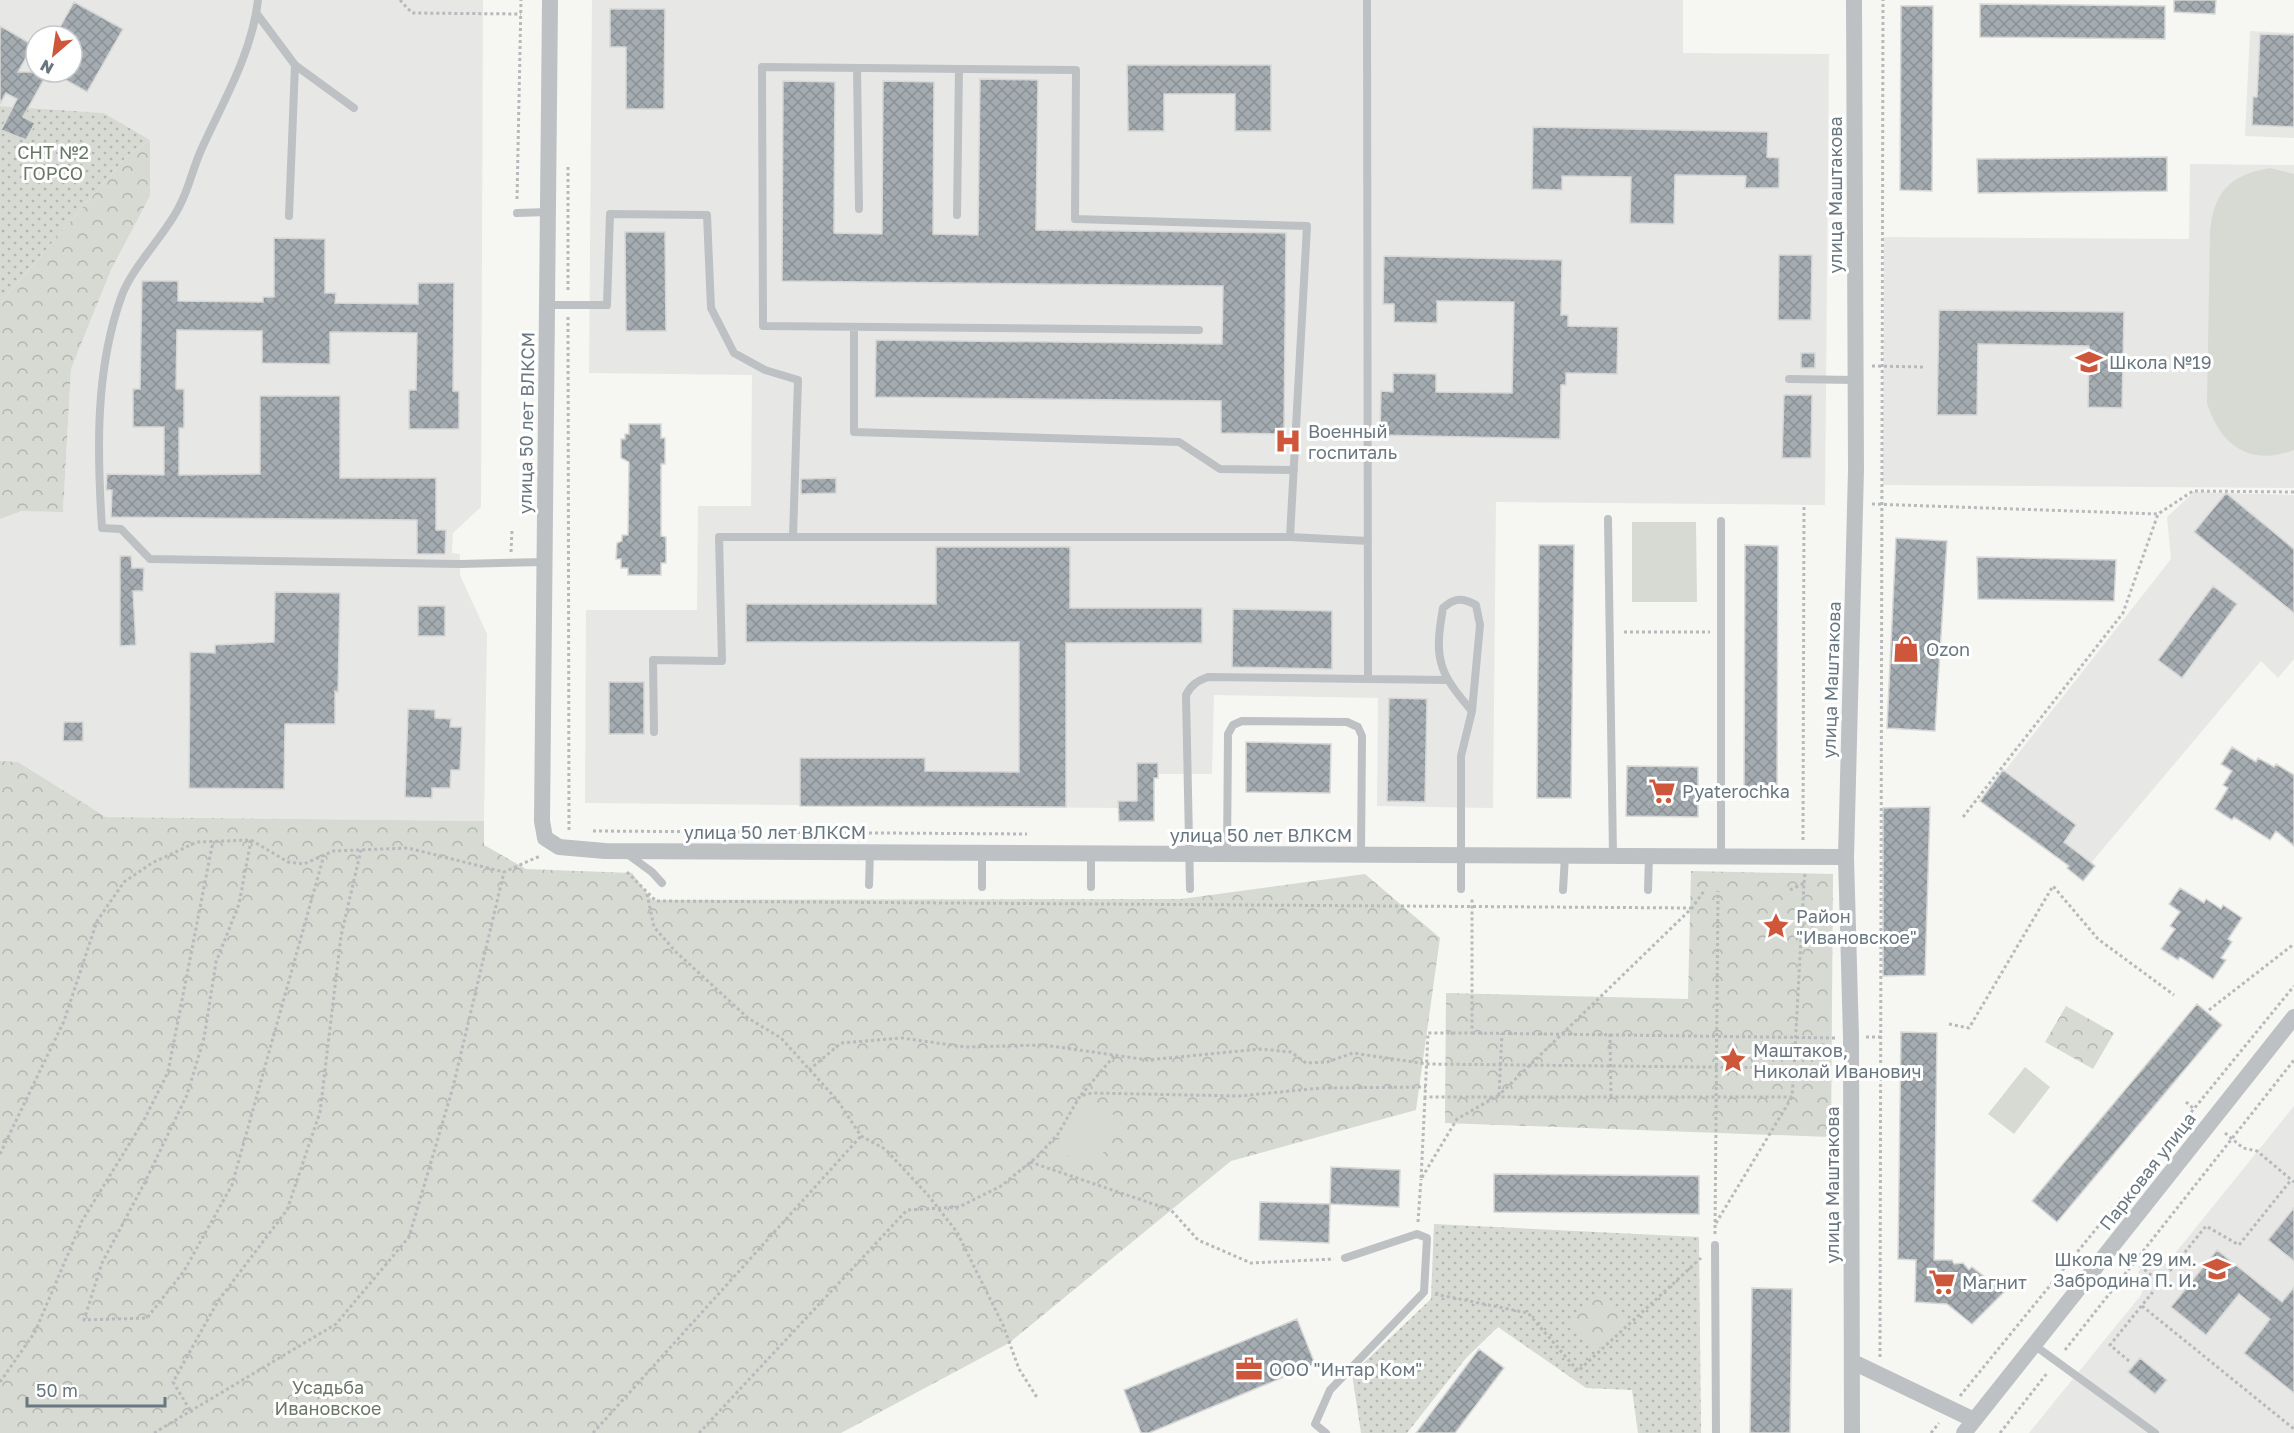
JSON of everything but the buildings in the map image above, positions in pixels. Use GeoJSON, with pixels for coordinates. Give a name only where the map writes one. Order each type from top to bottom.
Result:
{"type":"FeatureCollection","features":[{"type":"Feature","properties":{"kind":"street","name":"улица 50 лет ВЛКСМ"},"geometry":{"type":"LineString","coordinates":[[550,0],[542,821],[545,838],[559,847],[605,851],[1846,857]]}},
{"type":"Feature","properties":{"kind":"street","name":"улица Маштакова"},"geometry":{"type":"LineString","coordinates":[[1852,1433],[1851,1037],[1846,857],[1855,504],[1854,0]]}},
{"type":"Feature","properties":{"kind":"street","name":"Парковая улица"},"geometry":{"type":"LineString","coordinates":[[1969,1427],[2294,1017]]}},
{"type":"Feature","properties":{"kind":"street"},"geometry":{"type":"LineString","coordinates":[[1853,1362],[1950,1409],[1969,1427]]}},
{"type":"Feature","properties":{"kind":"lane"},"geometry":{"type":"LineString","coordinates":[[258,0],[256,14],[236,78],[201,150],[180,207],[123,292],[102,367],[100,495],[102,528],[121,529],[150,560],[511,564],[545,562]]}},
{"type":"Feature","properties":{"kind":"lane"},"geometry":{"type":"LineString","coordinates":[[1367,0],[1368,679]]}},
{"type":"Feature","properties":{"kind":"lane"},"geometry":{"type":"LineString","coordinates":[[256,14],[295,64],[354,108]]}},
{"type":"Feature","properties":{"kind":"lane"},"geometry":{"type":"LineString","coordinates":[[290,216],[295,64]]}},
{"type":"Feature","properties":{"kind":"lane"},"geometry":{"type":"LineString","coordinates":[[1199,330],[763,326],[762,67],[1076,70],[1075,219],[1307,226],[1290,537]]}},
{"type":"Feature","properties":{"kind":"lane"},"geometry":{"type":"LineString","coordinates":[[857,68],[859,209]]}},
{"type":"Feature","properties":{"kind":"lane"},"geometry":{"type":"LineString","coordinates":[[957,214],[959,69]]}},
{"type":"Feature","properties":{"kind":"lane"},"geometry":{"type":"LineString","coordinates":[[517,213],[548,212]]}},
{"type":"Feature","properties":{"kind":"lane"},"geometry":{"type":"LineString","coordinates":[[547,305],[607,304],[610,214],[707,215],[711,308],[734,352],[765,370],[798,380],[792,536]]}},
{"type":"Feature","properties":{"kind":"lane"},"geometry":{"type":"LineString","coordinates":[[854,327],[854,432],[1179,442],[1220,469],[1294,470]]}},
{"type":"Feature","properties":{"kind":"lane"},"geometry":{"type":"LineString","coordinates":[[1789,379],[1855,373]]}},
{"type":"Feature","properties":{"kind":"lane"},"geometry":{"type":"LineString","coordinates":[[1608,519],[1613,856]]}},
{"type":"Feature","properties":{"kind":"lane"},"geometry":{"type":"LineString","coordinates":[[1721,521],[1721,856]]}},
{"type":"Feature","properties":{"kind":"lane"},"geometry":{"type":"LineString","coordinates":[[654,732],[653,660],[722,660],[719,537],[1290,537],[1368,541]]}},
{"type":"Feature","properties":{"kind":"lane"},"geometry":{"type":"LineString","coordinates":[[1461,889],[1461,756],[1472,711],[1480,624],[1476,605],[1459,598],[1443,608],[1439,663],[1448,680],[1472,711]]}},
{"type":"Feature","properties":{"kind":"lane"},"geometry":{"type":"LineString","coordinates":[[1190,889],[1186,696],[1197,681],[1208,677],[1448,680]]}},
{"type":"Feature","properties":{"kind":"lane"},"geometry":{"type":"LineString","coordinates":[[1227,854],[1228,734],[1233,725],[1242,721],[1347,723],[1358,727],[1362,736],[1361,855]]}},
{"type":"Feature","properties":{"kind":"lane"},"geometry":{"type":"LineString","coordinates":[[623,851],[652,872],[662,883]]}},
{"type":"Feature","properties":{"kind":"lane"},"geometry":{"type":"LineString","coordinates":[[869,885],[870,852]]}},
{"type":"Feature","properties":{"kind":"lane"},"geometry":{"type":"LineString","coordinates":[[982,853],[982,886]]}},
{"type":"Feature","properties":{"kind":"lane"},"geometry":{"type":"LineString","coordinates":[[1091,853],[1091,887]]}},
{"type":"Feature","properties":{"kind":"lane"},"geometry":{"type":"LineString","coordinates":[[1563,890],[1565,856]]}},
{"type":"Feature","properties":{"kind":"lane"},"geometry":{"type":"LineString","coordinates":[[1648,890],[1649,856]]}},
{"type":"Feature","properties":{"kind":"lane"},"geometry":{"type":"LineString","coordinates":[[1326,1433],[1315,1424],[1330,1390],[1424,1292],[1427,1238],[1417,1234],[1345,1258]]}},
{"type":"Feature","properties":{"kind":"lane"},"geometry":{"type":"LineString","coordinates":[[1715,1245],[1716,1433]]}},
{"type":"Feature","properties":{"kind":"lane"},"geometry":{"type":"LineString","coordinates":[[2034,1345],[2155,1433]]}},
{"type":"Feature","properties":{"kind":"path"},"geometry":{"type":"LineString","coordinates":[[400,0],[412,13],[521,14]]}},
{"type":"Feature","properties":{"kind":"path"},"geometry":{"type":"LineString","coordinates":[[517,213],[521,0]]}},
{"type":"Feature","properties":{"kind":"path"},"geometry":{"type":"LineString","coordinates":[[1880,1359],[1883,0]]}},
{"type":"Feature","properties":{"kind":"path"},"geometry":{"type":"LineString","coordinates":[[568,164],[570,831],[579,836]]}},
{"type":"Feature","properties":{"kind":"path"},"geometry":{"type":"LineString","coordinates":[[1855,373],[1883,366],[1923,367]]}},
{"type":"Feature","properties":{"kind":"path"},"geometry":{"type":"LineString","coordinates":[[1855,504],[2158,514],[2193,491],[2294,492]]}},
{"type":"Feature","properties":{"kind":"path"},"geometry":{"type":"LineString","coordinates":[[1718,891],[1715,1224],[1792,1098],[1805,857],[1804,505]]}},
{"type":"Feature","properties":{"kind":"path"},"geometry":{"type":"LineString","coordinates":[[1963,817],[2123,613],[2158,514]]}},
{"type":"Feature","properties":{"kind":"path"},"geometry":{"type":"LineString","coordinates":[[511,564],[512,529]]}},
{"type":"Feature","properties":{"kind":"path"},"geometry":{"type":"LineString","coordinates":[[1610,633],[1721,632]]}},
{"type":"Feature","properties":{"kind":"path"},"geometry":{"type":"LineString","coordinates":[[0,1154],[64,1021],[97,921],[124,882],[152,863],[197,842],[251,840],[288,862],[304,864],[333,851],[408,848],[504,872],[559,847]]}},
{"type":"Feature","properties":{"kind":"path"},"geometry":{"type":"LineString","coordinates":[[251,840],[239,904],[216,962],[204,1038],[187,1095],[146,1182],[102,1263],[84,1320],[147,1318],[184,1271],[232,1185],[324,855]]}},
{"type":"Feature","properties":{"kind":"path"},"geometry":{"type":"LineString","coordinates":[[0,1382],[35,1332],[82,1221],[144,1120],[168,1072],[213,841]]}},
{"type":"Feature","properties":{"kind":"path"},"geometry":{"type":"LineString","coordinates":[[190,1410],[173,1382],[218,1301],[287,1210],[320,1112],[341,936],[361,850]]}},
{"type":"Feature","properties":{"kind":"path"},"geometry":{"type":"LineString","coordinates":[[605,851],[656,901],[1692,908]]}},
{"type":"Feature","properties":{"kind":"path"},"geometry":{"type":"LineString","coordinates":[[154,1433],[336,1324],[410,1237],[453,1087],[504,872]]}},
{"type":"Feature","properties":{"kind":"path"},"geometry":{"type":"LineString","coordinates":[[1790,890],[1804,883]]}},
{"type":"Feature","properties":{"kind":"path"},"geometry":{"type":"LineString","coordinates":[[1949,1024],[1969,1028],[2053,886],[2098,939],[2174,995]]}},
{"type":"Feature","properties":{"kind":"path"},"geometry":{"type":"LineString","coordinates":[[1472,890],[1472,1033]]}},
{"type":"Feature","properties":{"kind":"path"},"geometry":{"type":"LineString","coordinates":[[1421,1179],[1457,1119],[1498,1095],[1692,908],[1704,891]]}},
{"type":"Feature","properties":{"kind":"path"},"geometry":{"type":"LineString","coordinates":[[647,894],[654,927],[675,951],[748,1018],[781,1038],[838,1101],[861,1136],[885,1149],[927,1194],[957,1232],[1003,1325],[1019,1369],[1038,1399]]}},
{"type":"Feature","properties":{"kind":"path"},"geometry":{"type":"LineString","coordinates":[[2209,1010],[2294,944]]}},
{"type":"Feature","properties":{"kind":"path"},"geometry":{"type":"LineString","coordinates":[[1931,1433],[2294,986]]}},
{"type":"Feature","properties":{"kind":"path"},"geometry":{"type":"LineString","coordinates":[[1417,1234],[1428,1032],[1796,1038]]}},
{"type":"Feature","properties":{"kind":"path"},"geometry":{"type":"LineString","coordinates":[[1498,1095],[1502,1032]]}},
{"type":"Feature","properties":{"kind":"path"},"geometry":{"type":"LineString","coordinates":[[1610,1034],[1611,1097]]}},
{"type":"Feature","properties":{"kind":"path"},"geometry":{"type":"LineString","coordinates":[[809,1070],[841,1043],[902,1038],[965,1047],[1044,1045],[1148,1060],[1260,1049],[1291,1052],[1306,1063],[1328,1062],[1353,1053],[1427,1064],[1810,1069]]}},
{"type":"Feature","properties":{"kind":"path"},"geometry":{"type":"LineString","coordinates":[[699,1433],[907,1210],[959,1207],[982,1198],[1030,1162],[1058,1134],[1080,1096],[1114,1056]]}},
{"type":"Feature","properties":{"kind":"path"},"geometry":{"type":"LineString","coordinates":[[2000,1433],[2294,1060]]}},
{"type":"Feature","properties":{"kind":"path"},"geometry":{"type":"LineString","coordinates":[[1080,1096],[1092,1093],[1239,1096],[1321,1088],[1426,1087]]}},
{"type":"Feature","properties":{"kind":"path"},"geometry":{"type":"LineString","coordinates":[[1425,1097],[1498,1095],[1792,1098]]}},
{"type":"Feature","properties":{"kind":"path"},"geometry":{"type":"LineString","coordinates":[[593,1433],[861,1136]]}},
{"type":"Feature","properties":{"kind":"path"},"geometry":{"type":"LineString","coordinates":[[2129,1361],[2110,1345],[2206,1226],[2239,1245],[2293,1181],[2258,1151],[2243,1148]]}},
{"type":"Feature","properties":{"kind":"path"},"geometry":{"type":"LineString","coordinates":[[1030,1162],[1171,1210],[1198,1240],[1251,1263],[1345,1258]]}},
{"type":"Feature","properties":{"kind":"path"},"geometry":{"type":"LineString","coordinates":[[1424,1292],[1528,1313],[1578,1371],[1715,1245]]}},
{"type":"Feature","properties":{"kind":"path"},"geometry":{"type":"LineString","coordinates":[[2134,1262],[2161,1283]]}},
{"type":"Feature","properties":{"kind":"path"},"geometry":{"type":"LineString","coordinates":[[2142,1306],[2294,1430]]}},
{"type":"Feature","properties":{"kind":"shaded area"},"geometry":{"type":"Polygon","coordinates":[[[0,0],[483,0],[481,507],[453,533],[452,553],[460,554],[460,575],[487,634],[484,821],[106,817],[18,762],[0,761],[0,519],[22,511],[63,511],[71,369],[111,270],[150,196],[150,140],[104,113],[0,106],[0,0]]]}},
{"type":"Feature","properties":{"kind":"shaded area","name":"Военный госпиталь"},"geometry":{"type":"Polygon","coordinates":[[[592,0],[1683,0],[1683,53],[1829,54],[1825,505],[1496,502],[1493,808],[1377,806],[1378,698],[1214,695],[1212,774],[1159,774],[1159,763],[1137,763],[1136,801],[1119,800],[1118,808],[585,803],[586,610],[697,610],[698,506],[751,506],[752,375],[589,373],[592,0]]]}},
{"type":"Feature","properties":{"kind":"shaded area"},"geometry":{"type":"Polygon","coordinates":[[[2250,31],[2294,33],[2294,138],[2245,136],[2250,31]]]}},
{"type":"Feature","properties":{"kind":"shaded area","name":"Школа №19"},"geometry":{"type":"Polygon","coordinates":[[[2190,164],[2294,165],[2294,488],[1883,485],[1884,237],[2189,239],[2190,164]]]}},
{"type":"Feature","properties":{"kind":"shaded area"},"geometry":{"type":"Polygon","coordinates":[[[2194,492],[2294,495],[2294,659],[2278,678],[2261,661],[2091,863],[2095,866],[2083,881],[2067,868],[2072,861],[2058,850],[2054,855],[1981,801],[2171,559],[2167,517],[2194,492]]]}},
{"type":"Feature","properties":{"kind":"shaded area","name":"Школа № 29 им. Забродина П. И."},"geometry":{"type":"Polygon","coordinates":[[[2294,1106],[2294,1433],[2029,1433],[2141,1295],[2145,1283],[2138,1272],[2147,1261],[2161,1266],[2168,1262],[2294,1106]]]}},
{"type":"Feature","properties":{"kind":"green space","name":"СНТ №2 ГОРСО"},"geometry":{"type":"Polygon","coordinates":[[[0,106],[104,113],[150,140],[127,156],[0,303],[0,106]]]}},
{"type":"Feature","properties":{"kind":"green space"},"geometry":{"type":"Polygon","coordinates":[[[150,140],[150,196],[111,270],[71,369],[63,512],[22,511],[0,519],[0,303],[127,156],[150,140]]]}},
{"type":"Feature","properties":{"kind":"green space"},"geometry":{"type":"Polygon","coordinates":[[[2270,168],[2294,174],[2294,450],[2264,456],[2239,449],[2229,441],[2213,418],[2207,403],[2210,232],[2215,206],[2226,187],[2244,175],[2270,168]]]}},
{"type":"Feature","properties":{"kind":"green space"},"geometry":{"type":"Polygon","coordinates":[[[1632,522],[1696,522],[1697,602],[1632,602],[1632,522]]]}},
{"type":"Feature","properties":{"kind":"green space","name":"Усадьба Ивановское"},"geometry":{"type":"Polygon","coordinates":[[[0,761],[18,762],[106,817],[484,821],[484,845],[526,869],[632,873],[652,900],[1181,899],[1365,874],[1440,938],[1416,1110],[1231,1161],[1009,1343],[841,1433],[0,1433],[0,761]]]}},
{"type":"Feature","properties":{"kind":"green space"},"geometry":{"type":"Polygon","coordinates":[[[1691,871],[1833,874],[1831,1137],[1445,1123],[1446,993],[1688,999],[1691,871]]]}},
{"type":"Feature","properties":{"kind":"green space"},"geometry":{"type":"Polygon","coordinates":[[[2066,1006],[2114,1033],[2093,1069],[2045,1042],[2066,1006]]]}},
{"type":"Feature","properties":{"kind":"green space"},"geometry":{"type":"Polygon","coordinates":[[[2025,1067],[2050,1087],[2014,1134],[1988,1114],[2025,1067]]]}},
{"type":"Feature","properties":{"kind":"green space"},"geometry":{"type":"Polygon","coordinates":[[[1085,1100],[1123,1120],[1095,1166],[1052,1150],[1085,1100]]]}},
{"type":"Feature","properties":{"kind":"green space"},"geometry":{"type":"Polygon","coordinates":[[[1434,1224],[1699,1237],[1701,1433],[1638,1433],[1632,1390],[1586,1388],[1498,1327],[1466,1358],[1407,1433],[1361,1433],[1352,1374],[1431,1299],[1434,1224]]]}},
{"type":"Feature","properties":{"kind":"green space"},"geometry":{"type":"Polygon","coordinates":[[[1599,1292],[1627,1322],[1596,1351],[1568,1322],[1599,1292]]]}},
{"type":"Feature","properties":{"kind":"place","name":"Школа №19"},"geometry":{"type":"Point","coordinates":[2089,362]}},
{"type":"Feature","properties":{"kind":"place","name":"Военный госпиталь"},"geometry":{"type":"Point","coordinates":[1288,441]}},
{"type":"Feature","properties":{"kind":"place","name":"Ozon"},"geometry":{"type":"Point","coordinates":[1906,649]}},
{"type":"Feature","properties":{"kind":"place","name":"Pyaterochka"},"geometry":{"type":"Point","coordinates":[1662,791]}},
{"type":"Feature","properties":{"kind":"place","name":"Район \"Ивановское\""},"geometry":{"type":"Point","coordinates":[1776,926]}},
{"type":"Feature","properties":{"kind":"place","name":"Маштаков, Николай Иванович"},"geometry":{"type":"Point","coordinates":[1733,1060]}},
{"type":"Feature","properties":{"kind":"place","name":"Школа № 29 им. Забродина П. И."},"geometry":{"type":"Point","coordinates":[2217,1269]}},
{"type":"Feature","properties":{"kind":"place","name":"Магнит"},"geometry":{"type":"Point","coordinates":[1942,1282]}},
{"type":"Feature","properties":{"kind":"place","name":"ООО \"Интар Ком\""},"geometry":{"type":"Point","coordinates":[1249,1369]}}]}
